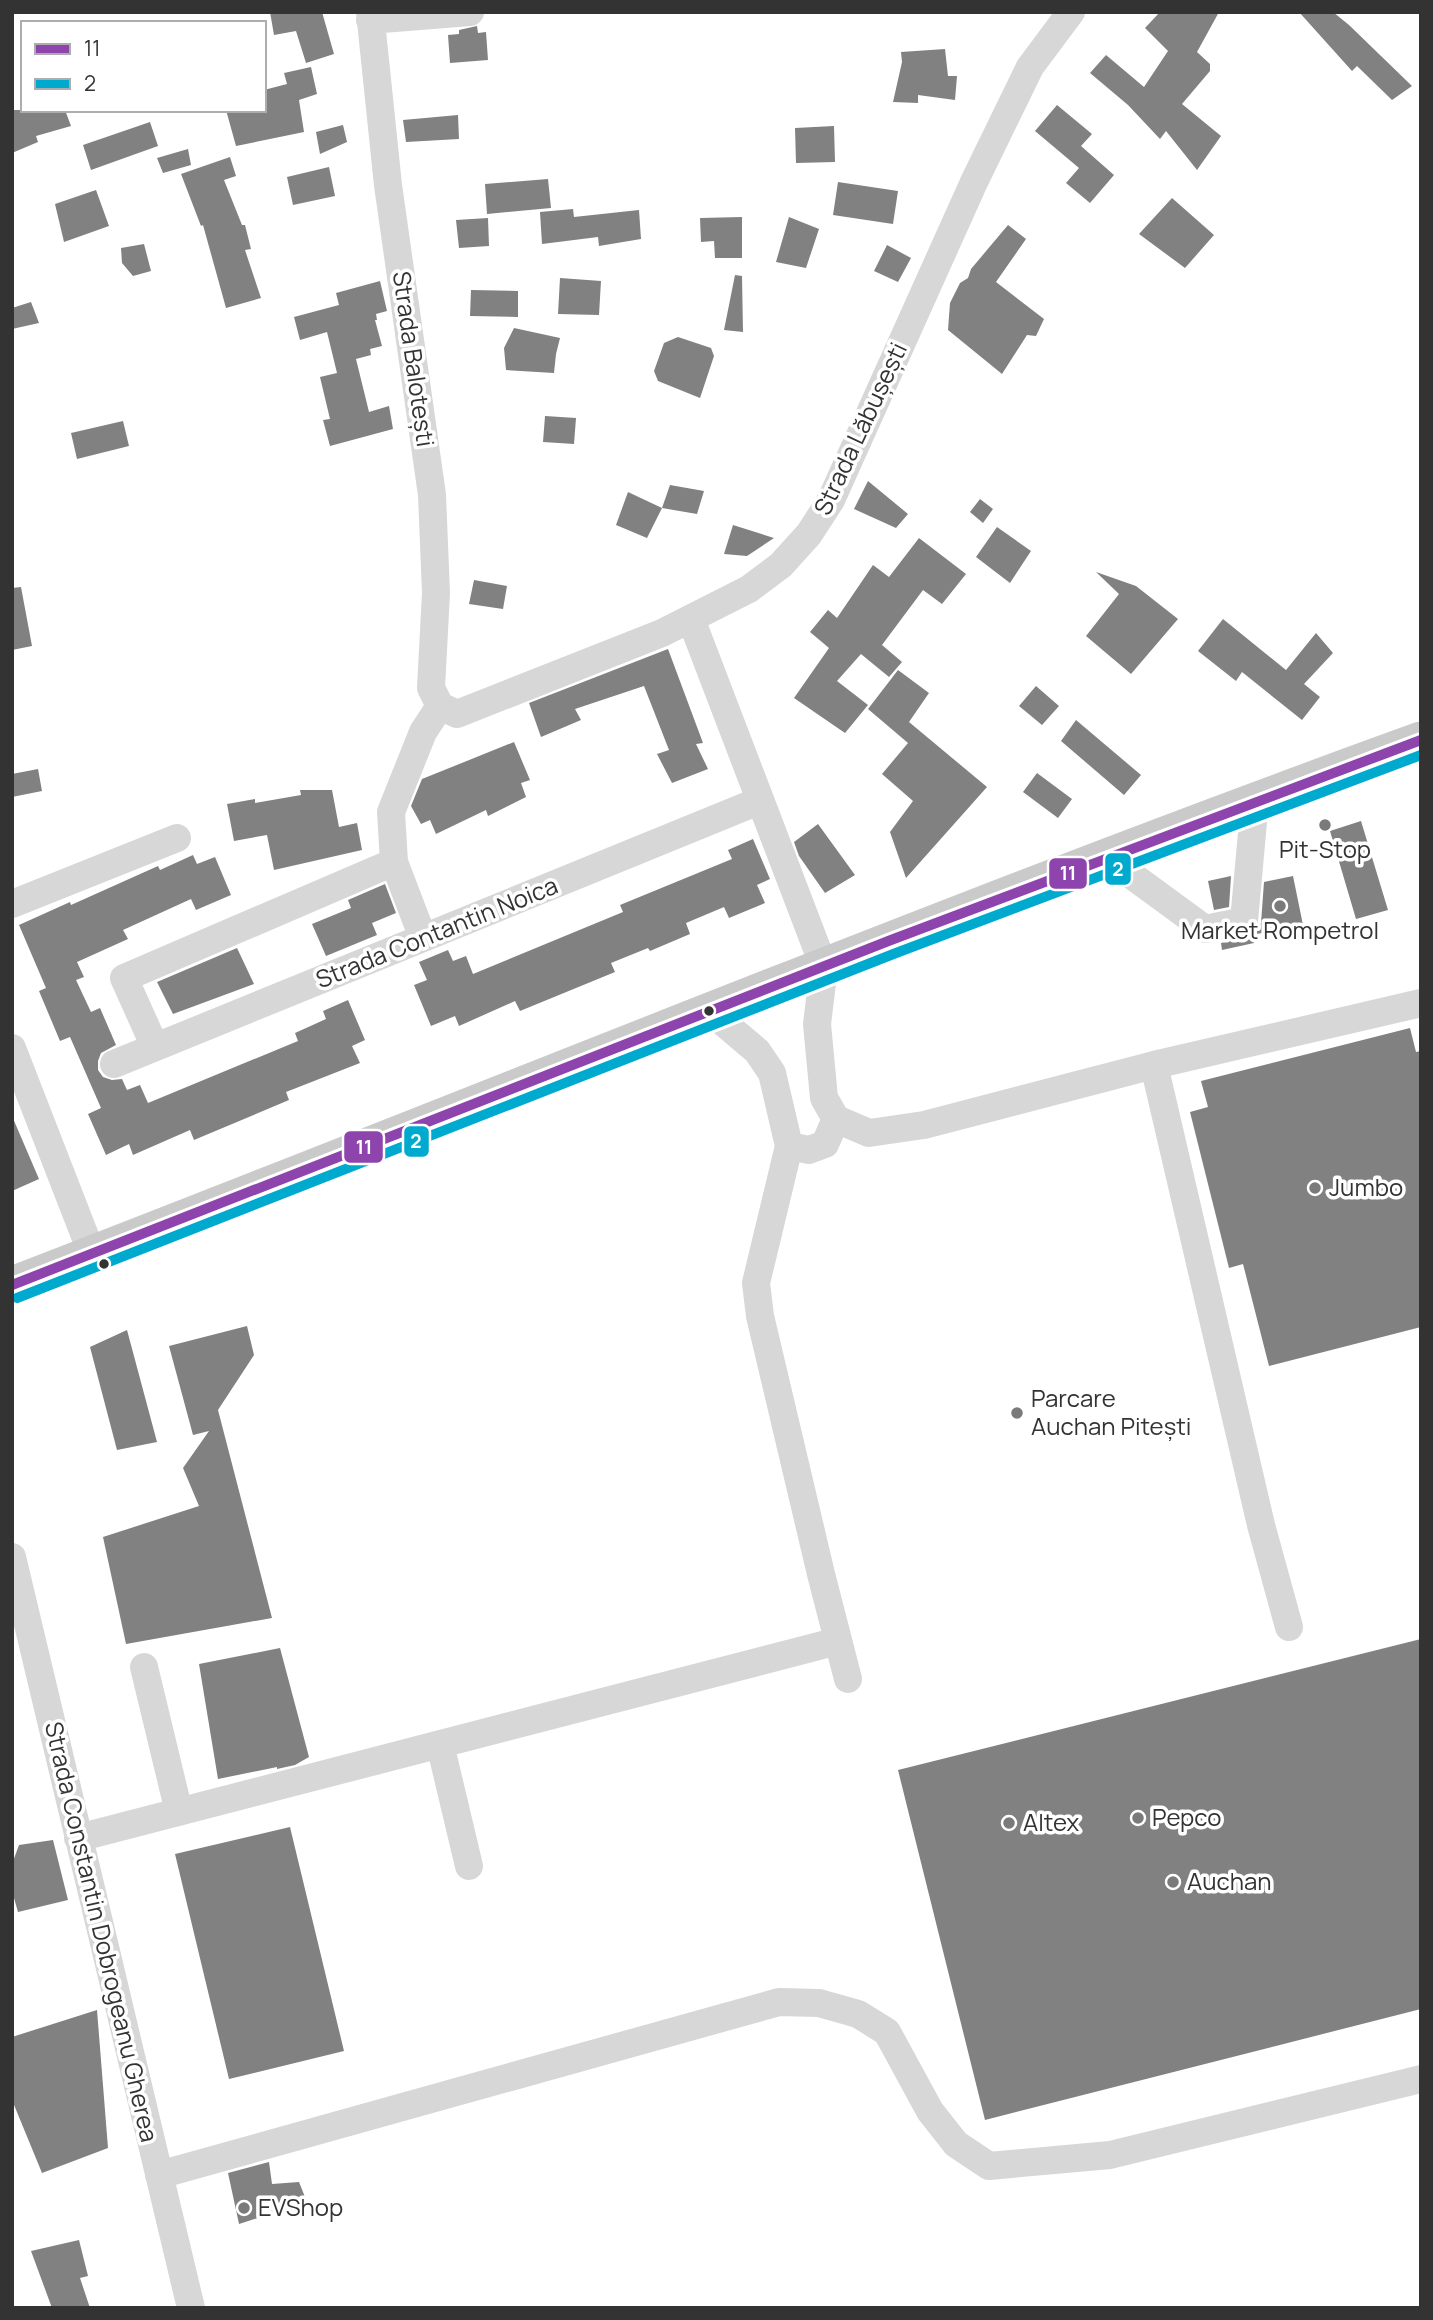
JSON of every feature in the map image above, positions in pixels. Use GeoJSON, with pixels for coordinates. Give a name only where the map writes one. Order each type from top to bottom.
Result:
{"type":"FeatureCollection","features":[{"type":"Feature","properties":{"kind":"main road"},"geometry":{"type":"LineString","coordinates":[[12,1284],[1255,800],[1421,740]]}},
{"type":"Feature","properties":{"kind":"street"},"geometry":{"type":"LineString","coordinates":[[370,16],[470,12]]}},
{"type":"Feature","properties":{"kind":"street","name":"Strada Lăbușești"},"geometry":{"type":"LineString","coordinates":[[691,619],[749,589],[781,565],[809,534],[831,500],[974,182],[1030,66],[1071,12]]}},
{"type":"Feature","properties":{"kind":"street","name":"Strada Balotești"},"geometry":{"type":"LineString","coordinates":[[370,16],[390,199],[432,495],[436,593],[431,688],[440,706]]}},
{"type":"Feature","properties":{"kind":"street"},"geometry":{"type":"LineString","coordinates":[[423,938],[394,862],[391,812],[423,732],[440,706],[457,714],[467,711],[691,619],[824,967],[817,1024],[818,1053],[824,1098],[836,1119],[869,1133],[914,1127],[1154,1065],[1421,1003]]}},
{"type":"Feature","properties":{"kind":"street"},"geometry":{"type":"LineString","coordinates":[[1108,858],[1205,929],[1244,921],[1255,800]]}},
{"type":"Feature","properties":{"kind":"street","name":"Strada Contantin Noica"},"geometry":{"type":"LineString","coordinates":[[114,1064],[759,801]]}},
{"type":"Feature","properties":{"kind":"street"},"geometry":{"type":"LineString","coordinates":[[12,904],[177,838]]}},
{"type":"Feature","properties":{"kind":"street"},"geometry":{"type":"LineString","coordinates":[[155,1047],[124,978],[394,862]]}},
{"type":"Feature","properties":{"kind":"street"},"geometry":{"type":"LineString","coordinates":[[711,1012],[757,1051],[772,1073],[789,1146],[756,1283],[760,1316],[848,1679]]}},
{"type":"Feature","properties":{"kind":"street"},"geometry":{"type":"LineString","coordinates":[[12,1048],[92,1254]]}},
{"type":"Feature","properties":{"kind":"street"},"geometry":{"type":"LineString","coordinates":[[1154,1065],[1261,1525],[1289,1627]]}},
{"type":"Feature","properties":{"kind":"street"},"geometry":{"type":"LineString","coordinates":[[789,1146],[809,1150],[825,1144],[836,1119]]}},
{"type":"Feature","properties":{"kind":"street","name":"Strada Constantin Dobrogeanu Gherea"},"geometry":{"type":"LineString","coordinates":[[12,1557],[191,2308]]}},
{"type":"Feature","properties":{"kind":"street"},"geometry":{"type":"LineString","coordinates":[[78,1838],[838,1641]]}},
{"type":"Feature","properties":{"kind":"street"},"geometry":{"type":"LineString","coordinates":[[145,1667],[179,1812]]}},
{"type":"Feature","properties":{"kind":"street"},"geometry":{"type":"LineString","coordinates":[[440,1744],[469,1866]]}},
{"type":"Feature","properties":{"kind":"street"},"geometry":{"type":"LineString","coordinates":[[159,2175],[779,2002],[820,2003],[859,2014],[887,2032],[930,2111],[957,2144],[989,2166],[1111,2155],[1421,2079]]}},
{"type":"Feature","properties":{"kind":"building"},"geometry":{"type":"Polygon","coordinates":[[[270,12],[322,12],[334,54],[306,63],[296,31],[274,35],[270,12]]]}},
{"type":"Feature","properties":{"kind":"building"},"geometry":{"type":"Polygon","coordinates":[[[1160,12],[1219,12],[1197,52],[1210,64],[1210,71],[1182,104],[1221,136],[1197,170],[1166,131],[1160,139],[1128,105],[1090,73],[1106,55],[1144,87],[1168,51],[1145,28],[1160,12]]]}},
{"type":"Feature","properties":{"kind":"building"},"geometry":{"type":"Polygon","coordinates":[[[1299,12],[1333,12],[1412,86],[1392,100],[1357,66],[1352,71],[1299,12]]]}},
{"type":"Feature","properties":{"kind":"building"},"geometry":{"type":"Polygon","coordinates":[[[477,26],[478,33],[486,32],[488,60],[450,63],[448,35],[459,34],[459,30],[477,26]]]}},
{"type":"Feature","properties":{"kind":"building"},"geometry":{"type":"Polygon","coordinates":[[[945,49],[948,76],[957,76],[955,100],[918,95],[918,103],[893,102],[902,62],[901,52],[945,49]]]}},
{"type":"Feature","properties":{"kind":"building"},"geometry":{"type":"Polygon","coordinates":[[[311,67],[317,94],[299,100],[304,132],[236,146],[227,112],[266,112],[266,89],[287,84],[284,73],[311,67]]]}},
{"type":"Feature","properties":{"kind":"building"},"geometry":{"type":"Polygon","coordinates":[[[1057,105],[1092,134],[1081,146],[1114,175],[1090,203],[1066,183],[1079,168],[1035,131],[1057,105]]]}},
{"type":"Feature","properties":{"kind":"building"},"geometry":{"type":"Polygon","coordinates":[[[12,110],[66,112],[71,126],[36,136],[38,142],[12,153],[12,110]]]}},
{"type":"Feature","properties":{"kind":"building"},"geometry":{"type":"Polygon","coordinates":[[[458,115],[459,139],[406,142],[403,120],[458,115]]]}},
{"type":"Feature","properties":{"kind":"building"},"geometry":{"type":"Polygon","coordinates":[[[150,122],[158,146],[91,170],[83,145],[150,122]]]}},
{"type":"Feature","properties":{"kind":"building"},"geometry":{"type":"Polygon","coordinates":[[[343,125],[347,142],[320,154],[316,132],[343,125]]]}},
{"type":"Feature","properties":{"kind":"building"},"geometry":{"type":"Polygon","coordinates":[[[834,126],[835,162],[796,163],[795,128],[834,126]]]}},
{"type":"Feature","properties":{"kind":"building"},"geometry":{"type":"Polygon","coordinates":[[[188,149],[191,165],[163,173],[157,158],[188,149]]]}},
{"type":"Feature","properties":{"kind":"building"},"geometry":{"type":"Polygon","coordinates":[[[230,157],[236,176],[224,180],[242,225],[245,225],[251,249],[245,250],[261,298],[226,308],[203,225],[201,226],[181,174],[230,157]]]}},
{"type":"Feature","properties":{"kind":"building"},"geometry":{"type":"Polygon","coordinates":[[[329,167],[335,196],[293,205],[287,177],[329,167]]]}},
{"type":"Feature","properties":{"kind":"building"},"geometry":{"type":"Polygon","coordinates":[[[548,179],[551,208],[487,214],[485,184],[548,179]]]}},
{"type":"Feature","properties":{"kind":"building"},"geometry":{"type":"Polygon","coordinates":[[[838,182],[898,191],[893,224],[833,215],[838,182]]]}},
{"type":"Feature","properties":{"kind":"building"},"geometry":{"type":"Polygon","coordinates":[[[96,190],[109,226],[64,242],[55,204],[96,190]]]}},
{"type":"Feature","properties":{"kind":"building"},"geometry":{"type":"Polygon","coordinates":[[[1172,198],[1214,235],[1185,268],[1139,234],[1172,198]]]}},
{"type":"Feature","properties":{"kind":"building"},"geometry":{"type":"Polygon","coordinates":[[[573,209],[574,217],[639,210],[641,239],[599,246],[598,237],[542,244],[540,212],[573,209]]]}},
{"type":"Feature","properties":{"kind":"building"},"geometry":{"type":"Polygon","coordinates":[[[742,217],[742,258],[715,258],[714,241],[701,242],[700,218],[742,217]]]}},
{"type":"Feature","properties":{"kind":"building"},"geometry":{"type":"Polygon","coordinates":[[[789,217],[819,229],[806,268],[776,262],[789,217]]]}},
{"type":"Feature","properties":{"kind":"building"},"geometry":{"type":"Polygon","coordinates":[[[488,218],[489,246],[459,248],[456,220],[488,218]]]}},
{"type":"Feature","properties":{"kind":"building"},"geometry":{"type":"Polygon","coordinates":[[[1008,225],[1026,239],[996,282],[1044,319],[1036,336],[1027,335],[1002,374],[948,330],[950,303],[960,283],[968,278],[971,269],[1008,225]]]}},
{"type":"Feature","properties":{"kind":"building"},"geometry":{"type":"Polygon","coordinates":[[[144,244],[151,271],[133,276],[122,263],[121,248],[144,244]]]}},
{"type":"Feature","properties":{"kind":"building"},"geometry":{"type":"Polygon","coordinates":[[[887,245],[911,258],[898,282],[874,271],[887,245]]]}},
{"type":"Feature","properties":{"kind":"building"},"geometry":{"type":"Polygon","coordinates":[[[735,275],[742,276],[743,332],[724,330],[735,275]]]}},
{"type":"Feature","properties":{"kind":"building"},"geometry":{"type":"Polygon","coordinates":[[[560,278],[601,281],[599,315],[558,314],[560,278]]]}},
{"type":"Feature","properties":{"kind":"building"},"geometry":{"type":"Polygon","coordinates":[[[380,281],[387,311],[376,314],[375,320],[382,346],[370,349],[371,355],[356,359],[369,412],[389,406],[393,429],[330,446],[323,420],[330,419],[320,377],[337,373],[327,332],[300,340],[294,317],[339,305],[336,293],[380,281]]]}},
{"type":"Feature","properties":{"kind":"building"},"geometry":{"type":"Polygon","coordinates":[[[471,290],[518,291],[518,317],[470,316],[471,290]]]}},
{"type":"Feature","properties":{"kind":"building"},"geometry":{"type":"Polygon","coordinates":[[[31,302],[39,323],[12,329],[12,308],[31,302]]]}},
{"type":"Feature","properties":{"kind":"building"},"geometry":{"type":"Polygon","coordinates":[[[514,328],[560,338],[554,373],[506,370],[504,348],[514,328]]]}},
{"type":"Feature","properties":{"kind":"building"},"geometry":{"type":"Polygon","coordinates":[[[678,337],[711,348],[714,356],[700,398],[658,381],[654,371],[664,343],[678,337]]]}},
{"type":"Feature","properties":{"kind":"building"},"geometry":{"type":"Polygon","coordinates":[[[545,416],[576,418],[574,444],[543,442],[545,416]]]}},
{"type":"Feature","properties":{"kind":"building"},"geometry":{"type":"Polygon","coordinates":[[[123,421],[129,446],[77,459],[71,433],[123,421]]]}},
{"type":"Feature","properties":{"kind":"building"},"geometry":{"type":"Polygon","coordinates":[[[868,481],[908,514],[896,528],[854,509],[868,481]]]}},
{"type":"Feature","properties":{"kind":"building"},"geometry":{"type":"Polygon","coordinates":[[[670,485],[704,491],[697,514],[662,508],[670,485]]]}},
{"type":"Feature","properties":{"kind":"building"},"geometry":{"type":"Polygon","coordinates":[[[628,492],[662,508],[647,538],[616,525],[628,492]]]}},
{"type":"Feature","properties":{"kind":"building"},"geometry":{"type":"Polygon","coordinates":[[[980,499],[993,509],[983,523],[970,512],[980,499]]]}},
{"type":"Feature","properties":{"kind":"building"},"geometry":{"type":"Polygon","coordinates":[[[733,525],[774,538],[747,556],[724,554],[733,525]]]}},
{"type":"Feature","properties":{"kind":"building"},"geometry":{"type":"Polygon","coordinates":[[[997,527],[1031,551],[1010,583],[976,557],[997,527]]]}},
{"type":"Feature","properties":{"kind":"building"},"geometry":{"type":"Polygon","coordinates":[[[919,538],[966,574],[942,604],[923,590],[882,645],[902,662],[889,677],[861,654],[837,681],[868,705],[845,733],[794,698],[829,648],[810,632],[828,610],[837,618],[873,565],[889,577],[919,538]]]}},
{"type":"Feature","properties":{"kind":"building"},"geometry":{"type":"Polygon","coordinates":[[[1096,572],[1136,586],[1178,619],[1131,674],[1086,636],[1119,594],[1096,572]]]}},
{"type":"Feature","properties":{"kind":"building"},"geometry":{"type":"Polygon","coordinates":[[[474,580],[507,586],[503,609],[469,604],[474,580]]]}},
{"type":"Feature","properties":{"kind":"building"},"geometry":{"type":"Polygon","coordinates":[[[21,587],[32,646],[12,650],[12,588],[21,587]]]}},
{"type":"Feature","properties":{"kind":"building"},"geometry":{"type":"Polygon","coordinates":[[[1223,619],[1286,670],[1316,633],[1333,653],[1304,684],[1320,697],[1302,720],[1242,672],[1236,681],[1198,651],[1223,619]]]}},
{"type":"Feature","properties":{"kind":"building"},"geometry":{"type":"Polygon","coordinates":[[[668,649],[703,743],[696,744],[708,769],[672,783],[657,754],[669,750],[644,686],[575,709],[581,720],[541,737],[529,703],[668,649]]]}},
{"type":"Feature","properties":{"kind":"building"},"geometry":{"type":"Polygon","coordinates":[[[898,670],[929,693],[909,722],[987,787],[906,878],[890,832],[913,801],[882,774],[908,743],[868,709],[898,670]]]}},
{"type":"Feature","properties":{"kind":"building"},"geometry":{"type":"Polygon","coordinates":[[[1036,686],[1059,706],[1042,725],[1019,706],[1036,686]]]}},
{"type":"Feature","properties":{"kind":"building"},"geometry":{"type":"Polygon","coordinates":[[[1076,720],[1141,775],[1124,795],[1061,741],[1076,720]]]}},
{"type":"Feature","properties":{"kind":"building"},"geometry":{"type":"Polygon","coordinates":[[[514,742],[530,780],[521,783],[526,797],[488,816],[486,810],[436,834],[430,820],[421,824],[411,806],[422,779],[514,742]]]}},
{"type":"Feature","properties":{"kind":"building"},"geometry":{"type":"Polygon","coordinates":[[[38,769],[42,791],[12,797],[12,774],[38,769]]]}},
{"type":"Feature","properties":{"kind":"building"},"geometry":{"type":"Polygon","coordinates":[[[1037,773],[1072,799],[1058,818],[1023,792],[1037,773]]]}},
{"type":"Feature","properties":{"kind":"building"},"geometry":{"type":"Polygon","coordinates":[[[300,790],[332,790],[339,827],[357,823],[362,850],[274,870],[267,835],[234,841],[227,804],[255,799],[255,803],[301,795],[300,790]]]}},
{"type":"Feature","properties":{"kind":"building"},"geometry":{"type":"Polygon","coordinates":[[[1361,821],[1388,910],[1356,919],[1330,831],[1361,821]]]}},
{"type":"Feature","properties":{"kind":"building"},"geometry":{"type":"Polygon","coordinates":[[[818,824],[855,875],[825,893],[799,856],[794,842],[818,824]]]}},
{"type":"Feature","properties":{"kind":"building"},"geometry":{"type":"Polygon","coordinates":[[[753,839],[770,879],[757,885],[765,903],[729,918],[724,907],[686,923],[690,934],[650,951],[648,948],[611,963],[615,972],[520,1011],[515,1001],[459,1026],[455,1016],[431,1026],[414,985],[427,980],[419,962],[448,950],[453,961],[466,956],[473,974],[623,912],[620,905],[732,859],[728,850],[753,839]]]}},
{"type":"Feature","properties":{"kind":"building"},"geometry":{"type":"Polygon","coordinates":[[[193,855],[197,864],[215,857],[231,895],[196,910],[191,899],[123,930],[128,939],[77,962],[84,977],[76,980],[91,1012],[100,1008],[116,1045],[101,1053],[98,1070],[103,1077],[122,1079],[127,1090],[140,1085],[148,1103],[298,1041],[295,1033],[326,1019],[323,1011],[348,1000],[365,1040],[352,1046],[360,1063],[286,1092],[289,1100],[194,1140],[190,1130],[133,1155],[129,1144],[106,1155],[88,1114],[101,1108],[70,1037],[60,1041],[39,991],[46,988],[19,925],[158,866],[160,870],[193,855]]]}},
{"type":"Feature","properties":{"kind":"building"},"geometry":{"type":"Polygon","coordinates":[[[1231,876],[1229,907],[1214,910],[1208,881],[1231,876]]]}},
{"type":"Feature","properties":{"kind":"building","name":"Market Rompetrol"},"geometry":{"type":"Polygon","coordinates":[[[1293,876],[1303,925],[1252,935],[1254,943],[1222,950],[1221,943],[1247,937],[1257,931],[1261,923],[1264,882],[1293,876]]]}},
{"type":"Feature","properties":{"kind":"building"},"geometry":{"type":"Polygon","coordinates":[[[385,884],[396,913],[372,923],[377,935],[326,956],[312,924],[351,908],[348,900],[385,884]]]}},
{"type":"Feature","properties":{"kind":"building"},"geometry":{"type":"Polygon","coordinates":[[[237,948],[254,984],[173,1014],[157,982],[237,948]]]}},
{"type":"Feature","properties":{"kind":"building","name":"Jumbo"},"geometry":{"type":"Polygon","coordinates":[[[1410,1028],[1416,1052],[1421,1051],[1421,1327],[1269,1366],[1243,1264],[1229,1268],[1190,1112],[1208,1107],[1201,1081],[1410,1028]]]}},
{"type":"Feature","properties":{"kind":"building"},"geometry":{"type":"Polygon","coordinates":[[[12,1116],[39,1179],[12,1191],[12,1116]]]}},
{"type":"Feature","properties":{"kind":"building"},"geometry":{"type":"Polygon","coordinates":[[[247,1326],[254,1355],[218,1410],[272,1618],[126,1644],[103,1537],[199,1506],[183,1468],[209,1431],[193,1435],[169,1346],[247,1326]]]}},
{"type":"Feature","properties":{"kind":"building"},"geometry":{"type":"Polygon","coordinates":[[[127,1330],[157,1442],[117,1450],[90,1347],[127,1330]]]}},
{"type":"Feature","properties":{"kind":"building","name":"Auchan"},"geometry":{"type":"Polygon","coordinates":[[[1421,1639],[1421,2009],[985,2120],[898,1770],[1421,1639]]]}},
{"type":"Feature","properties":{"kind":"building"},"geometry":{"type":"Polygon","coordinates":[[[280,1648],[309,1757],[295,1765],[218,1779],[199,1664],[280,1648]]]}},
{"type":"Feature","properties":{"kind":"building"},"geometry":{"type":"Polygon","coordinates":[[[290,1827],[344,2051],[229,2079],[175,1854],[290,1827]]]}},
{"type":"Feature","properties":{"kind":"building"},"geometry":{"type":"Polygon","coordinates":[[[53,1840],[68,1900],[18,1912],[12,1891],[12,1864],[19,1845],[53,1840]]]}},
{"type":"Feature","properties":{"kind":"building"},"geometry":{"type":"Polygon","coordinates":[[[97,2010],[108,2148],[42,2173],[12,2100],[12,2037],[97,2010]]]}},
{"type":"Feature","properties":{"kind":"building"},"geometry":{"type":"Polygon","coordinates":[[[269,2162],[272,2184],[299,2182],[307,2202],[239,2224],[228,2173],[269,2162]]]}},
{"type":"Feature","properties":{"kind":"building"},"geometry":{"type":"Polygon","coordinates":[[[79,2240],[88,2276],[80,2278],[90,2308],[52,2308],[31,2251],[79,2240]]]}},
{"type":"Feature","properties":{"kind":"transit line","name":"11"},"geometry":{"type":"LineString","coordinates":[[12,1285],[891,940],[1421,740]]}},
{"type":"Feature","properties":{"kind":"transit line","name":"2"},"geometry":{"type":"LineString","coordinates":[[17,1298],[896,953],[1421,755]]}},
{"type":"Feature","properties":{"kind":"place","name":"Pit-Stop"},"geometry":{"type":"Point","coordinates":[1325,825]}},
{"type":"Feature","properties":{"kind":"place","name":"Market Rompetrol"},"geometry":{"type":"Point","coordinates":[1280,906]}},
{"type":"Feature","properties":{"kind":"place","name":"Jumbo"},"geometry":{"type":"Point","coordinates":[1315,1188]}},
{"type":"Feature","properties":{"kind":"place","name":"Parcare Auchan Pitești"},"geometry":{"type":"Point","coordinates":[1017,1413]}},
{"type":"Feature","properties":{"kind":"place","name":"Pepco"},"geometry":{"type":"Point","coordinates":[1138,1818]}},
{"type":"Feature","properties":{"kind":"place","name":"Altex"},"geometry":{"type":"Point","coordinates":[1009,1823]}},
{"type":"Feature","properties":{"kind":"place","name":"Auchan"},"geometry":{"type":"Point","coordinates":[1173,1882]}},
{"type":"Feature","properties":{"kind":"place","name":"EVShop"},"geometry":{"type":"Point","coordinates":[244,2208]}}]}
